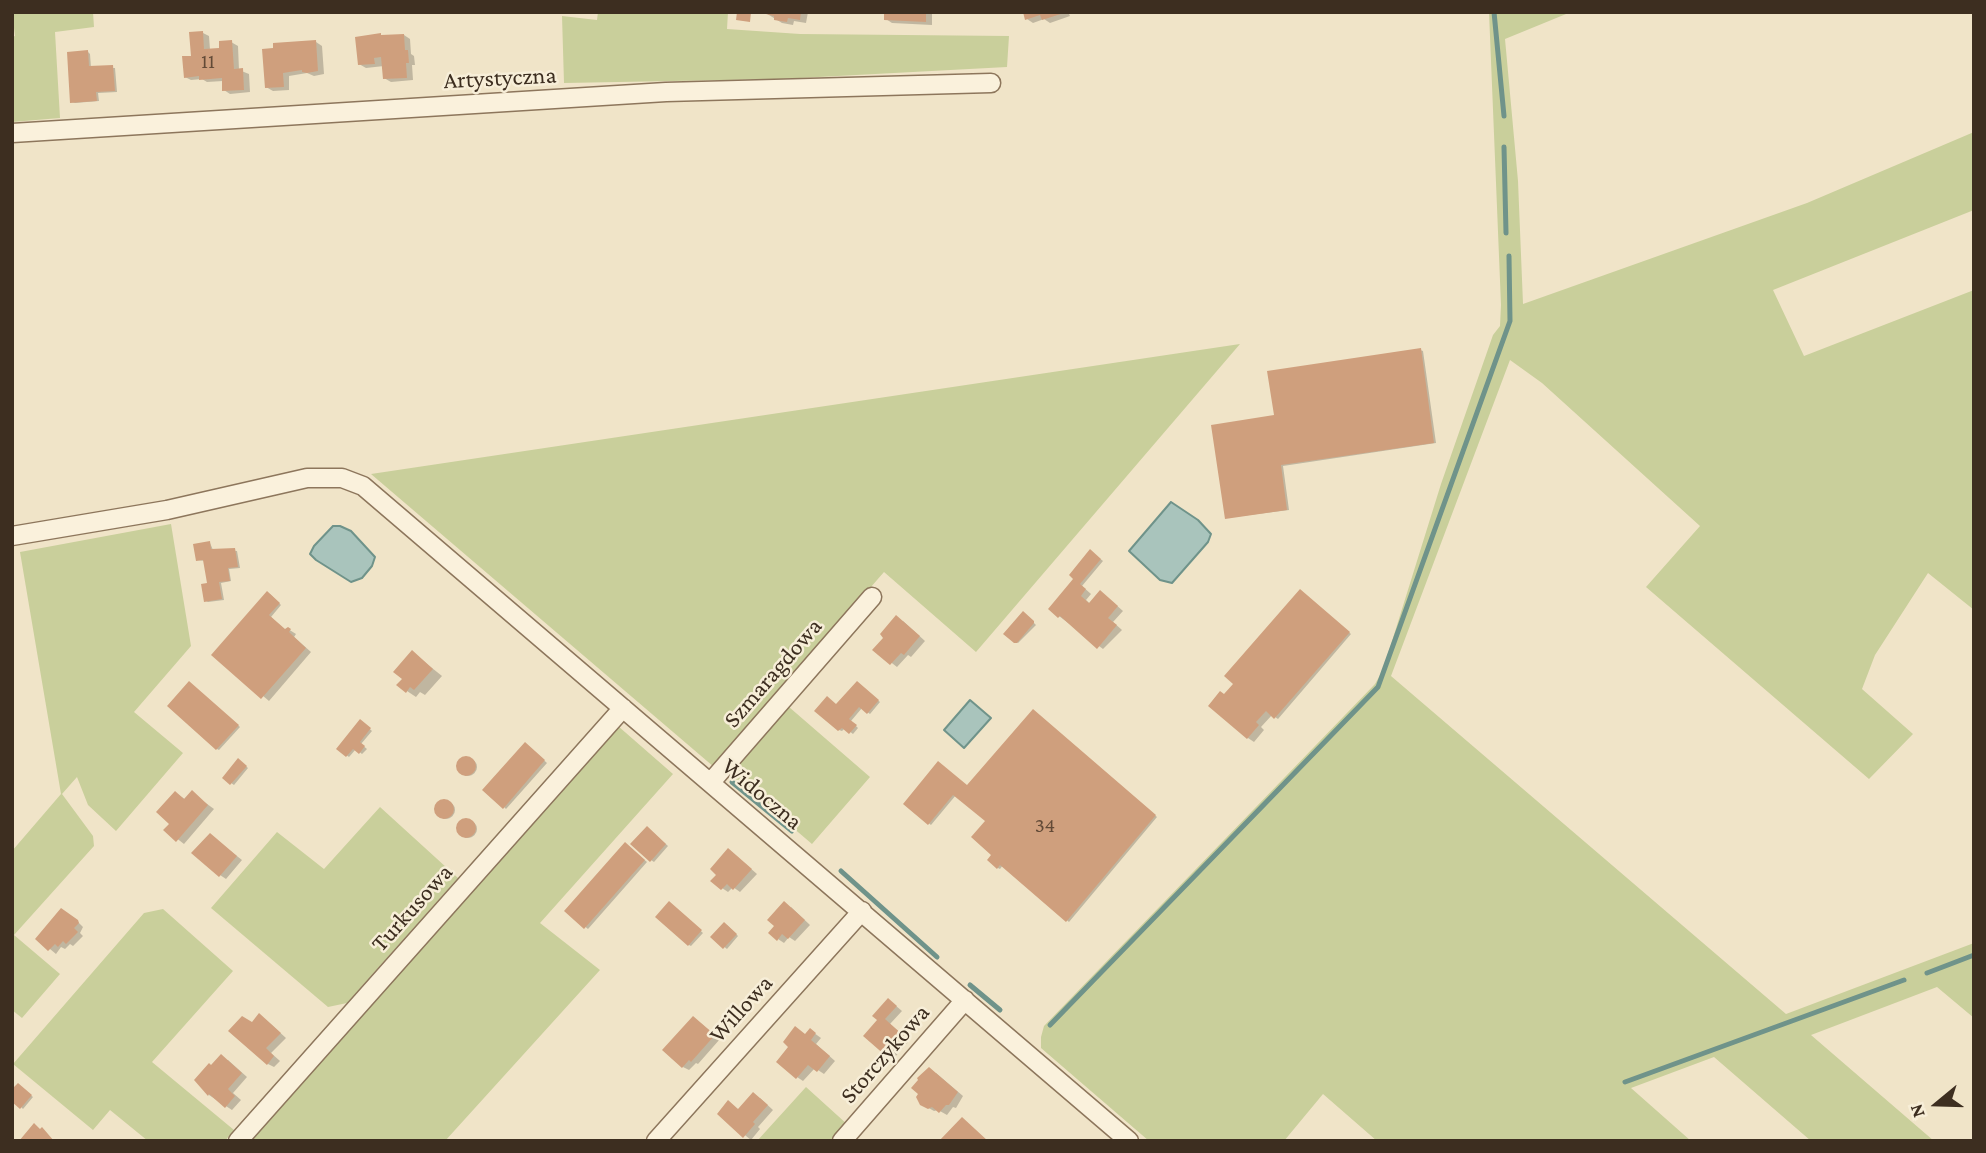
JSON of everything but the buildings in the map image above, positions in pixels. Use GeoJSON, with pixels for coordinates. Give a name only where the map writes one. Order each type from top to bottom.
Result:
{"type":"FeatureCollection","features":[{"type":"Feature","properties":{"kind":"street","name":"Artystyczna"},"geometry":{"type":"LineString","coordinates":[[12,133],[666,92],[991,83]]}},
{"type":"Feature","properties":{"kind":"street","name":"Widoczna"},"geometry":{"type":"LineString","coordinates":[[12,536],[180,508],[307,478],[342,478],[363,486],[1129,1141]]}},
{"type":"Feature","properties":{"kind":"street","name":"Szmaragdowa"},"geometry":{"type":"LineString","coordinates":[[711,782],[872,597]]}},
{"type":"Feature","properties":{"kind":"street","name":"Turkusowa"},"geometry":{"type":"LineString","coordinates":[[237,1141],[623,708]]}},
{"type":"Feature","properties":{"kind":"street","name":"Willowa"},"geometry":{"type":"LineString","coordinates":[[656,1141],[862,911]]}},
{"type":"Feature","properties":{"kind":"street","name":"Storczykowa"},"geometry":{"type":"LineString","coordinates":[[842,1141],[965,1000]]}},
{"type":"Feature","properties":{"kind":"green space"},"geometry":{"type":"Polygon","coordinates":[[[12,12],[93,12],[94,27],[55,32],[60,118],[12,122],[12,37],[15,36],[12,12]]]}},
{"type":"Feature","properties":{"kind":"green space"},"geometry":{"type":"Polygon","coordinates":[[[598,12],[728,12],[727,29],[800,34],[1009,36],[1007,67],[781,79],[564,83],[562,16],[597,20],[598,12]]]}},
{"type":"Feature","properties":{"kind":"green space"},"geometry":{"type":"Polygon","coordinates":[[[1489,12],[1571,12],[1505,39],[1518,181],[1523,304],[1807,203],[1974,132],[1974,210],[1773,290],[1804,356],[1974,290],[1974,610],[1928,573],[1875,655],[1862,689],[1913,734],[1869,779],[1646,587],[1700,526],[1542,383],[1510,360],[1391,676],[1786,1014],[1974,943],[1974,1018],[1937,987],[1811,1035],[1934,1141],[1811,1141],[1714,1057],[1631,1088],[1691,1141],[1377,1141],[1323,1094],[1284,1141],[1149,1141],[1041,1048],[1044,1026],[1375,684],[1383,670],[1441,484],[1493,335],[1500,326],[1489,12]]]}},
{"type":"Feature","properties":{"kind":"green space"},"geometry":{"type":"Polygon","coordinates":[[[1240,344],[976,652],[884,572],[714,767],[371,474],[1240,344]]]}},
{"type":"Feature","properties":{"kind":"green space"},"geometry":{"type":"Polygon","coordinates":[[[171,524],[191,646],[134,712],[183,753],[116,831],[88,805],[77,777],[62,794],[93,836],[94,846],[14,935],[60,974],[22,1018],[12,1010],[12,851],[61,794],[20,552],[171,524]]]}},
{"type":"Feature","properties":{"kind":"green space"},"geometry":{"type":"Polygon","coordinates":[[[789,707],[870,777],[812,844],[730,774],[789,707]]]}},
{"type":"Feature","properties":{"kind":"green space"},"geometry":{"type":"Polygon","coordinates":[[[618,726],[673,774],[540,923],[600,970],[445,1141],[248,1141],[618,726]]]}},
{"type":"Feature","properties":{"kind":"green space"},"geometry":{"type":"Polygon","coordinates":[[[380,807],[458,878],[347,1003],[328,1007],[211,908],[277,832],[324,869],[380,807]]]}},
{"type":"Feature","properties":{"kind":"green space"},"geometry":{"type":"Polygon","coordinates":[[[163,909],[233,971],[152,1062],[234,1130],[225,1141],[148,1141],[110,1110],[93,1130],[13,1064],[144,913],[163,909]]]}},
{"type":"Feature","properties":{"kind":"green space"},"geometry":{"type":"Polygon","coordinates":[[[806,1087],[848,1125],[834,1141],[757,1141],[806,1087]]]}},
{"type":"Feature","properties":{"kind":"water"},"geometry":{"type":"Polygon","coordinates":[[[1171,502],[1198,520],[1211,534],[1208,542],[1172,583],[1160,580],[1129,551],[1171,502]]]}},
{"type":"Feature","properties":{"kind":"water"},"geometry":{"type":"Polygon","coordinates":[[[333,526],[351,531],[375,557],[372,566],[362,578],[351,582],[310,554],[333,526]]]}},
{"type":"Feature","properties":{"kind":"water"},"geometry":{"type":"Polygon","coordinates":[[[970,700],[991,718],[964,748],[944,730],[970,700]]]}},
{"type":"Feature","properties":{"kind":"waterway"},"geometry":{"type":"LineString","coordinates":[[1494,12],[1504,116]]}},
{"type":"Feature","properties":{"kind":"waterway"},"geometry":{"type":"LineString","coordinates":[[1504,147],[1506,233]]}},
{"type":"Feature","properties":{"kind":"waterway"},"geometry":{"type":"LineString","coordinates":[[1050,1025],[1378,687],[1510,321],[1509,256]]}},
{"type":"Feature","properties":{"kind":"waterway"},"geometry":{"type":"LineString","coordinates":[[732,782],[792,831]]}},
{"type":"Feature","properties":{"kind":"waterway"},"geometry":{"type":"LineString","coordinates":[[841,871],[937,957]]}},
{"type":"Feature","properties":{"kind":"waterway"},"geometry":{"type":"LineString","coordinates":[[1927,973],[1974,955]]}},
{"type":"Feature","properties":{"kind":"waterway"},"geometry":{"type":"LineString","coordinates":[[1625,1082],[1904,980]]}},
{"type":"Feature","properties":{"kind":"waterway"},"geometry":{"type":"LineString","coordinates":[[970,985],[1000,1010]]}}]}
